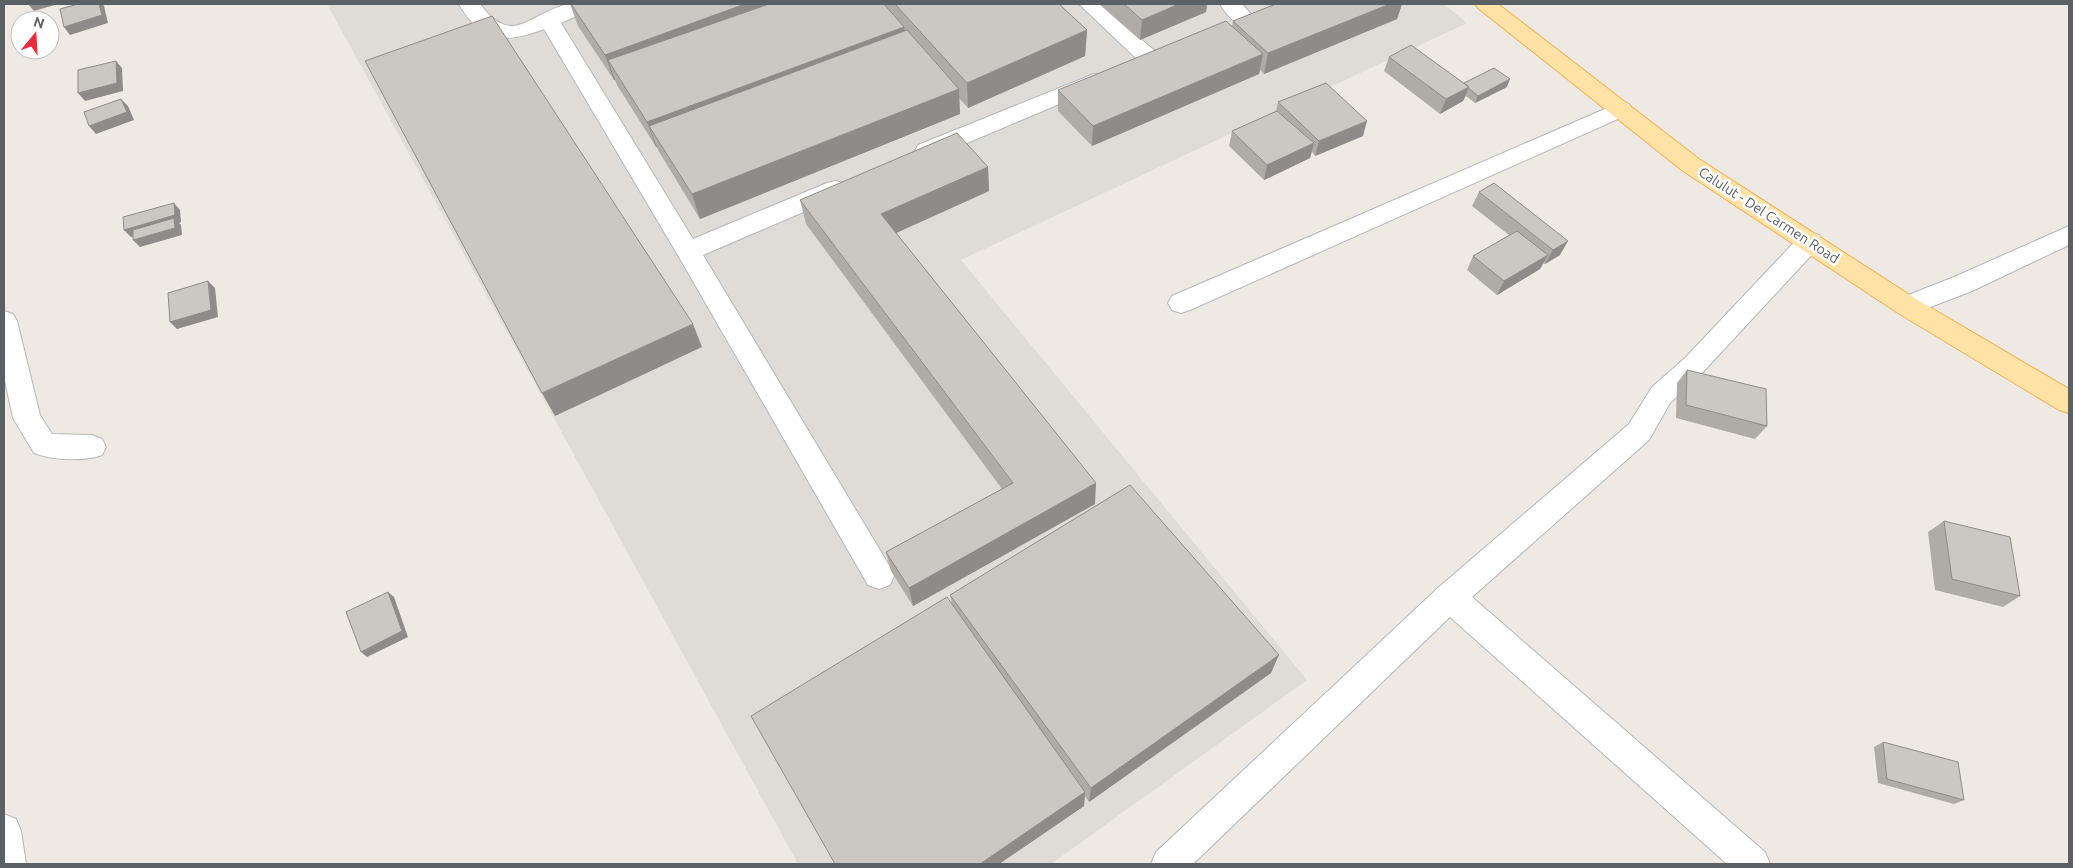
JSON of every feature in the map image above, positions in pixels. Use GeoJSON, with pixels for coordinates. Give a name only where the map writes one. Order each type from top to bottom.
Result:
{"type":"FeatureCollection","features":[{"type":"Feature","properties":{"kind":"main road","name":"Calulut - Del Carmen Road"},"geometry":{"type":"LineString","coordinates":[[1485,4],[1691,165],[1907,306],[2069,402]]}},
{"type":"Feature","properties":{"kind":"street"},"geometry":{"type":"LineString","coordinates":[[469,4],[483,25],[500,33],[516,33],[587,4]]}},
{"type":"Feature","properties":{"kind":"street"},"geometry":{"type":"LineString","coordinates":[[909,158],[1139,62],[1089,4]]}},
{"type":"Feature","properties":{"kind":"street"},"geometry":{"type":"LineString","coordinates":[[1230,4],[1248,23]]}},
{"type":"Feature","properties":{"kind":"street"},"geometry":{"type":"LineString","coordinates":[[549,20],[688,251],[879,576]]}},
{"type":"Feature","properties":{"kind":"street"},"geometry":{"type":"LineString","coordinates":[[1180,303],[1621,109]]}},
{"type":"Feature","properties":{"kind":"street"},"geometry":{"type":"LineString","coordinates":[[688,251],[854,181]]}},
{"type":"Feature","properties":{"kind":"street"},"geometry":{"type":"LineString","coordinates":[[1907,306],[1963,284],[2069,234]]}},
{"type":"Feature","properties":{"kind":"street"},"geometry":{"type":"LineString","coordinates":[[1168,864],[1450,597],[1639,432],[1661,395],[1694,365],[1810,241]]}},
{"type":"Feature","properties":{"kind":"street"},"geometry":{"type":"LineString","coordinates":[[4,321],[27,418],[44,445],[92,447]]}},
{"type":"Feature","properties":{"kind":"street"},"geometry":{"type":"LineString","coordinates":[[1450,597],[1754,864]]}},
{"type":"Feature","properties":{"kind":"street"},"geometry":{"type":"LineString","coordinates":[[4,831],[9,864]]}},
{"type":"Feature","properties":{"kind":"shaded area"},"geometry":{"type":"Polygon","coordinates":[[[327,4],[1444,4],[1467,23],[961,260],[1307,680],[1051,864],[798,864],[327,4]]]}},
{"type":"Feature","properties":{"kind":"building"},"geometry":{"type":"Polygon","coordinates":[[[78,4],[99,4],[102,15],[64,27],[60,9],[78,4]]]}},
{"type":"Feature","properties":{"kind":"building"},"geometry":{"type":"Polygon","coordinates":[[[571,4],[745,4],[605,55],[571,4]]]}},
{"type":"Feature","properties":{"kind":"building"},"geometry":{"type":"Polygon","coordinates":[[[769,4],[884,4],[904,27],[647,122],[608,60],[769,4]]]}},
{"type":"Feature","properties":{"kind":"building"},"geometry":{"type":"Polygon","coordinates":[[[895,4],[1059,4],[1087,30],[967,83],[895,4]]]}},
{"type":"Feature","properties":{"kind":"building"},"geometry":{"type":"Polygon","coordinates":[[[1124,4],[1179,4],[1142,20],[1124,4]]]}},
{"type":"Feature","properties":{"kind":"building"},"geometry":{"type":"Polygon","coordinates":[[[1276,4],[1390,4],[1268,53],[1233,21],[1276,4]]]}},
{"type":"Feature","properties":{"kind":"building"},"geometry":{"type":"Polygon","coordinates":[[[492,16],[693,324],[542,393],[365,61],[492,16]]]}},
{"type":"Feature","properties":{"kind":"building"},"geometry":{"type":"Polygon","coordinates":[[[1226,21],[1263,54],[1093,126],[1058,90],[1226,21]]]}},
{"type":"Feature","properties":{"kind":"building"},"geometry":{"type":"Polygon","coordinates":[[[907,30],[959,89],[692,194],[649,126],[907,30]]]}},
{"type":"Feature","properties":{"kind":"building"},"geometry":{"type":"Polygon","coordinates":[[[1411,45],[1469,87],[1446,99],[1389,57],[1411,45]]]}},
{"type":"Feature","properties":{"kind":"building"},"geometry":{"type":"Polygon","coordinates":[[[116,61],[117,83],[78,93],[78,70],[116,61]]]}},
{"type":"Feature","properties":{"kind":"building"},"geometry":{"type":"Polygon","coordinates":[[[1494,68],[1510,79],[1478,96],[1464,83],[1494,68]]]}},
{"type":"Feature","properties":{"kind":"building"},"geometry":{"type":"Polygon","coordinates":[[[1326,83],[1367,121],[1319,141],[1278,102],[1326,83]]]}},
{"type":"Feature","properties":{"kind":"building"},"geometry":{"type":"Polygon","coordinates":[[[121,99],[127,112],[89,126],[84,112],[121,99]]]}},
{"type":"Feature","properties":{"kind":"building"},"geometry":{"type":"Polygon","coordinates":[[[1277,111],[1314,143],[1267,165],[1232,131],[1277,111]]]}},
{"type":"Feature","properties":{"kind":"building"},"geometry":{"type":"Polygon","coordinates":[[[957,133],[988,167],[881,214],[1096,483],[909,588],[886,552],[1013,483],[800,200],[957,133]]]}},
{"type":"Feature","properties":{"kind":"building"},"geometry":{"type":"Polygon","coordinates":[[[1494,183],[1568,241],[1553,250],[1479,192],[1494,183]]]}},
{"type":"Feature","properties":{"kind":"building"},"geometry":{"type":"Polygon","coordinates":[[[174,203],[175,215],[124,230],[123,217],[174,203]]]}},
{"type":"Feature","properties":{"kind":"building"},"geometry":{"type":"Polygon","coordinates":[[[174,218],[175,228],[133,240],[133,230],[174,218]]]}},
{"type":"Feature","properties":{"kind":"building"},"geometry":{"type":"Polygon","coordinates":[[[1517,231],[1548,255],[1504,281],[1473,256],[1517,231]]]}},
{"type":"Feature","properties":{"kind":"building"},"geometry":{"type":"Polygon","coordinates":[[[208,281],[211,310],[170,322],[168,293],[208,281]]]}},
{"type":"Feature","properties":{"kind":"building"},"geometry":{"type":"Polygon","coordinates":[[[1687,370],[1766,389],[1767,426],[1686,405],[1687,370]]]}},
{"type":"Feature","properties":{"kind":"building"},"geometry":{"type":"Polygon","coordinates":[[[1130,485],[1279,655],[1091,788],[950,595],[1130,485]]]}},
{"type":"Feature","properties":{"kind":"building"},"geometry":{"type":"Polygon","coordinates":[[[1944,521],[2010,537],[2020,596],[1952,579],[1944,521]]]}},
{"type":"Feature","properties":{"kind":"building"},"geometry":{"type":"Polygon","coordinates":[[[388,592],[402,631],[361,652],[346,612],[388,592]]]}},
{"type":"Feature","properties":{"kind":"building"},"geometry":{"type":"Polygon","coordinates":[[[947,597],[1085,792],[980,864],[835,864],[751,716],[947,597]]]}},
{"type":"Feature","properties":{"kind":"building"},"geometry":{"type":"Polygon","coordinates":[[[1883,742],[1958,762],[1964,800],[1887,779],[1883,742]]]}}]}
